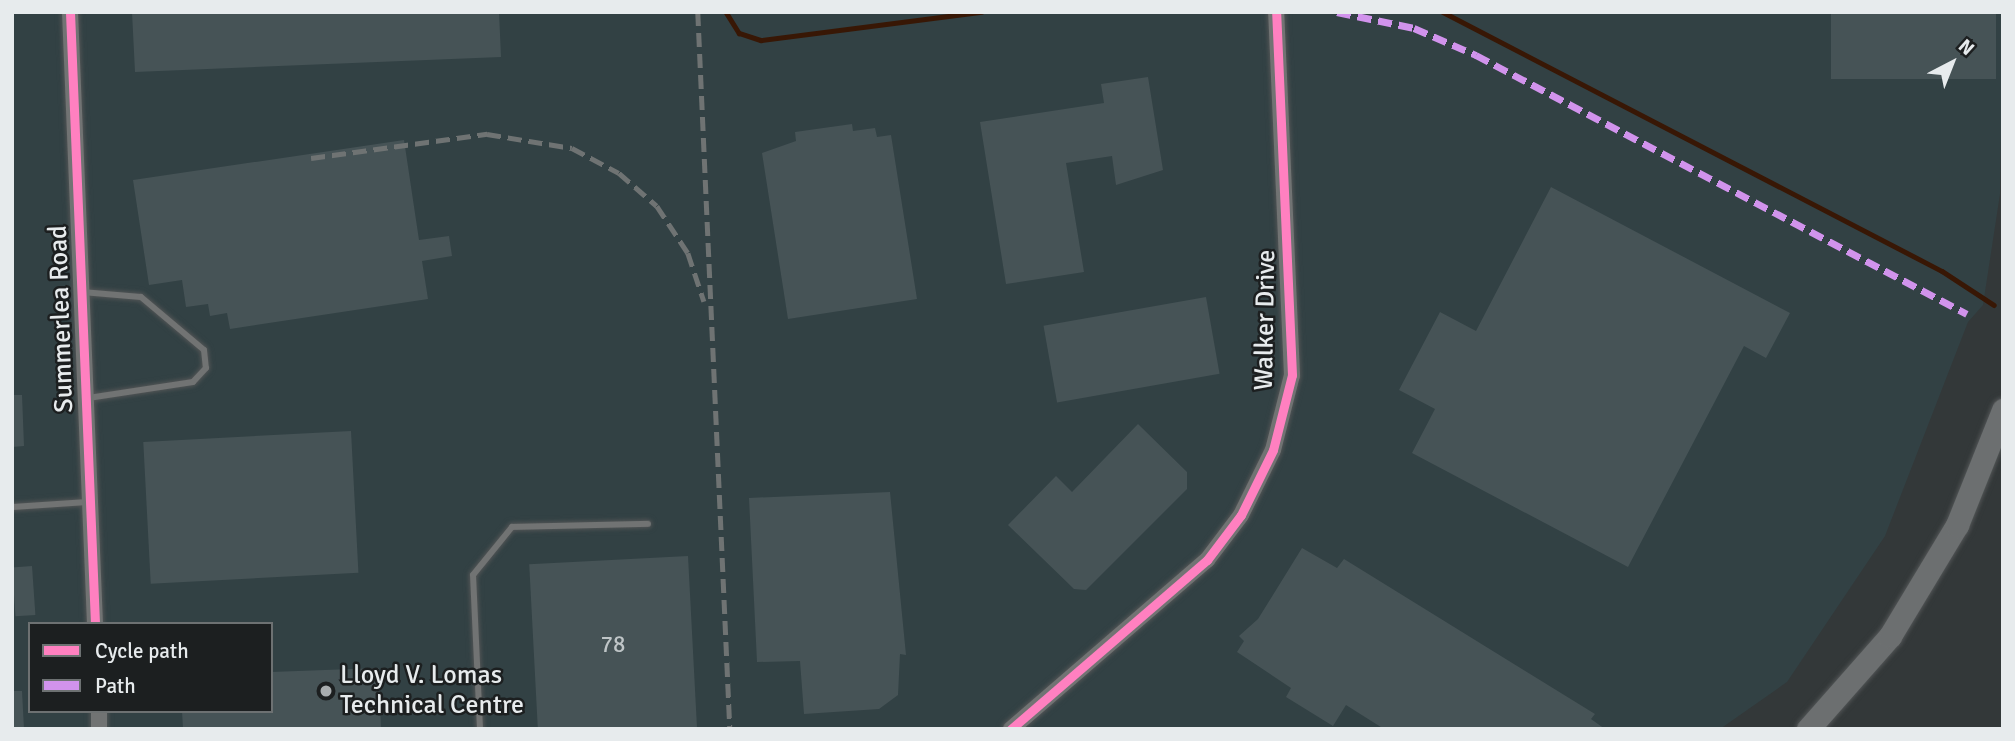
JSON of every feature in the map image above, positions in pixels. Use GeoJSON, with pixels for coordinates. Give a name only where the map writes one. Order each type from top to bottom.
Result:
{"type":"FeatureCollection","features":[{"type":"Feature","properties":{"kind":"highway"},"geometry":{"type":"LineString","coordinates":[[1808,729],[1890,636],[1957,525],[2003,410]]}},
{"type":"Feature","properties":{"kind":"street","name":"Summerlea Road"},"geometry":{"type":"LineString","coordinates":[[70,12],[95,622]]}},
{"type":"Feature","properties":{"kind":"street","name":"Walker Drive"},"geometry":{"type":"LineString","coordinates":[[1011,729],[1207,560],[1241,515],[1273,450],[1292,375],[1276,12]]}},
{"type":"Feature","properties":{"kind":"lane"},"geometry":{"type":"LineString","coordinates":[[82,292],[141,297],[204,350],[206,368],[193,382],[86,398]]}},
{"type":"Feature","properties":{"kind":"lane"},"geometry":{"type":"LineString","coordinates":[[12,507],[90,502]]}},
{"type":"Feature","properties":{"kind":"lane"},"geometry":{"type":"LineString","coordinates":[[480,729],[473,575],[512,527],[648,524]]}},
{"type":"Feature","properties":{"kind":"shaded area"},"geometry":{"type":"Polygon","coordinates":[[[12,12],[2003,12],[2000,194],[1983,305],[1968,322],[1885,536],[1787,682],[1720,729],[12,729],[12,12]]]}},
{"type":"Feature","properties":{"kind":"building"},"geometry":{"type":"Polygon","coordinates":[[[132,12],[499,12],[501,57],[135,72],[132,12]]]}},
{"type":"Feature","properties":{"kind":"building"},"geometry":{"type":"Polygon","coordinates":[[[1831,12],[1996,12],[1996,79],[1831,79],[1831,12]]]}},
{"type":"Feature","properties":{"kind":"building"},"geometry":{"type":"Polygon","coordinates":[[[1148,77],[1163,170],[1116,185],[1112,156],[1066,163],[1084,272],[1006,284],[980,122],[1104,103],[1101,84],[1148,77]]]}},
{"type":"Feature","properties":{"kind":"building"},"geometry":{"type":"Polygon","coordinates":[[[852,124],[853,131],[875,128],[877,137],[891,135],[917,299],[788,319],[762,153],[796,141],[795,132],[852,124]]]}},
{"type":"Feature","properties":{"kind":"building"},"geometry":{"type":"Polygon","coordinates":[[[404,140],[419,240],[449,236],[452,256],[422,261],[428,299],[230,329],[227,313],[210,316],[208,304],[186,307],[182,280],[149,285],[133,180],[404,140]]]}},
{"type":"Feature","properties":{"kind":"building"},"geometry":{"type":"Polygon","coordinates":[[[1551,187],[1790,313],[1766,358],[1744,346],[1628,567],[1412,453],[1435,409],[1399,390],[1440,312],[1476,331],[1551,187]]]}},
{"type":"Feature","properties":{"kind":"building"},"geometry":{"type":"Polygon","coordinates":[[[1206,297],[1220,374],[1057,402],[1044,326],[1206,297]]]}},
{"type":"Feature","properties":{"kind":"building"},"geometry":{"type":"Polygon","coordinates":[[[12,395],[22,395],[24,446],[12,447],[12,395]]]}},
{"type":"Feature","properties":{"kind":"building"},"geometry":{"type":"Polygon","coordinates":[[[1138,424],[1187,472],[1187,489],[1086,590],[1074,589],[1008,525],[1056,476],[1072,492],[1138,424]]]}},
{"type":"Feature","properties":{"kind":"building"},"geometry":{"type":"Polygon","coordinates":[[[351,431],[358,573],[151,584],[143,442],[351,431]]]}},
{"type":"Feature","properties":{"kind":"building"},"geometry":{"type":"Polygon","coordinates":[[[890,492],[906,655],[900,654],[898,695],[879,709],[804,714],[800,661],[757,662],[749,498],[890,492]]]}},
{"type":"Feature","properties":{"kind":"building"},"geometry":{"type":"Polygon","coordinates":[[[1302,548],[1337,568],[1344,559],[1595,714],[1591,719],[1605,729],[1384,729],[1346,705],[1333,726],[1286,697],[1291,688],[1237,652],[1244,641],[1239,636],[1258,619],[1302,548]]]}},
{"type":"Feature","properties":{"kind":"building"},"geometry":{"type":"Polygon","coordinates":[[[688,556],[697,729],[538,729],[529,564],[688,556]]]}},
{"type":"Feature","properties":{"kind":"building"},"geometry":{"type":"Polygon","coordinates":[[[32,566],[35,615],[15,616],[12,567],[32,566]]]}},
{"type":"Feature","properties":{"kind":"building","name":"Lloyd V. Lomas Technical Centre"},"geometry":{"type":"Polygon","coordinates":[[[379,668],[381,729],[183,729],[182,713],[273,713],[273,672],[379,668]]]}},
{"type":"Feature","properties":{"kind":"building"},"geometry":{"type":"Polygon","coordinates":[[[12,691],[22,691],[24,729],[12,729],[12,691]]]}},
{"type":"Feature","properties":{"kind":"waterway"},"geometry":{"type":"LineString","coordinates":[[726,12],[739,33],[761,40],[981,12]]}},
{"type":"Feature","properties":{"kind":"waterway"},"geometry":{"type":"LineString","coordinates":[[1443,12],[1942,271],[1994,305]]}},
{"type":"Feature","properties":{"kind":"railway"},"geometry":{"type":"LineString","coordinates":[[698,12],[730,729]]}},
{"type":"Feature","properties":{"kind":"railway"},"geometry":{"type":"LineString","coordinates":[[311,158],[487,134],[572,148],[619,173],[657,206],[688,253],[704,301]]}},
{"type":"Feature","properties":{"kind":"marked path"},"geometry":{"type":"LineString","coordinates":[[1337,12],[1414,28],[1476,55],[1967,314]]}},
{"type":"Feature","properties":{"kind":"cycle path"},"geometry":{"type":"LineString","coordinates":[[70,12],[95,622]]}},
{"type":"Feature","properties":{"kind":"cycle path"},"geometry":{"type":"LineString","coordinates":[[1011,729],[1207,560],[1241,515],[1273,450],[1292,375],[1276,12]]}},
{"type":"Feature","properties":{"kind":"place","name":"Lloyd V. Lomas Technical Centre"},"geometry":{"type":"Point","coordinates":[326,691]}}]}
